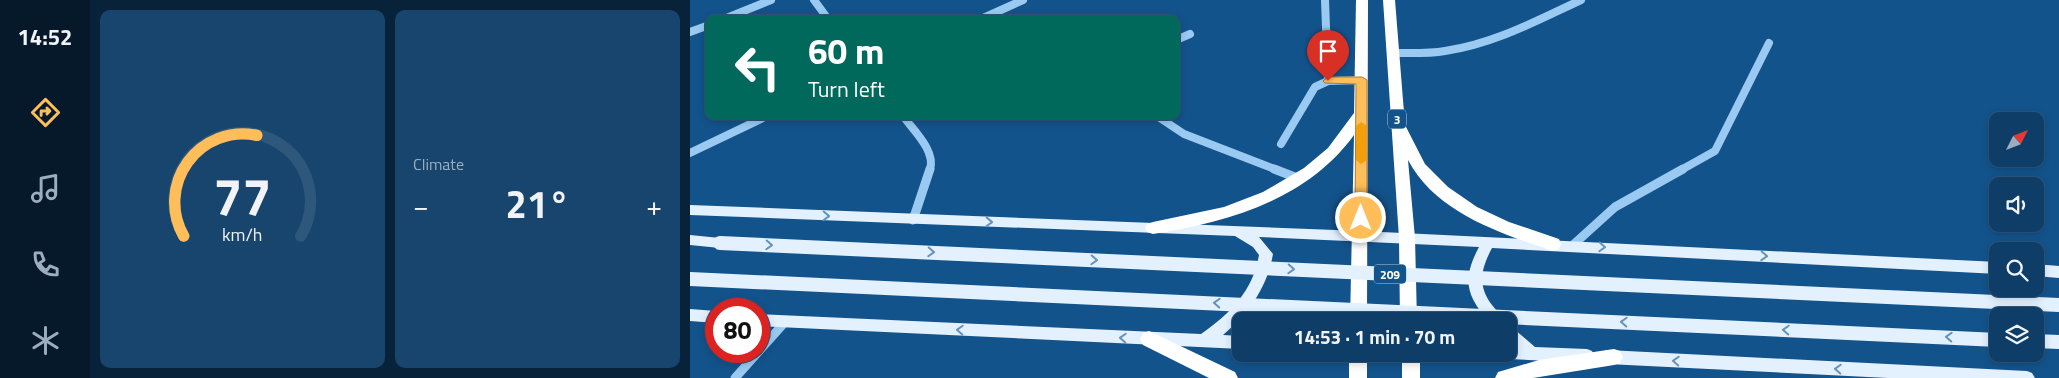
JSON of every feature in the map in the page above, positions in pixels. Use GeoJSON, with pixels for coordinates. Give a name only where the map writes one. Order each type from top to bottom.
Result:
{"type":"FeatureCollection","features":[{"type":"Feature","properties":{"kind":"highway"},"geometry":{"type":"LineString","coordinates":[[1359,312],[1362,0]]}},
{"type":"Feature","properties":{"kind":"highway","name":"3"},"geometry":{"type":"LineString","coordinates":[[1390,0],[1392,54],[1407,238],[1410,312]]}},
{"type":"Feature","properties":{"kind":"highway"},"geometry":{"type":"LineString","coordinates":[[1153,228],[1193,222],[1228,213],[1265,199],[1300,179],[1328,156],[1361,114]]}},
{"type":"Feature","properties":{"kind":"highway"},"geometry":{"type":"LineString","coordinates":[[1397,118],[1413,155],[1428,179],[1457,202],[1495,224],[1553,244]]}},
{"type":"Feature","properties":{"kind":"highway"},"geometry":{"type":"LineString","coordinates":[[1149,339],[1196,364],[1229,378]]}},
{"type":"Feature","properties":{"kind":"highway"},"geometry":{"type":"LineString","coordinates":[[1504,378],[1539,368],[1614,357]]}},
{"type":"Feature","properties":{"kind":"highway"},"geometry":{"type":"LineString","coordinates":[[1358,362],[1358,378]]}},
{"type":"Feature","properties":{"kind":"highway"},"geometry":{"type":"LineString","coordinates":[[1411,362],[1411,378]]}},
{"type":"Feature","properties":{"kind":"main road"},"geometry":{"type":"LineString","coordinates":[[690,210],[1553,244],[1989,268]]}},
{"type":"Feature","properties":{"kind":"main road"},"geometry":{"type":"LineString","coordinates":[[1202,340],[1226,325],[1239,311],[1257,288],[1265,270],[1266,254],[1258,243],[1238,231]]}},
{"type":"Feature","properties":{"kind":"main road","name":"209"},"geometry":{"type":"LineString","coordinates":[[690,240],[720,243],[2059,305]]}},
{"type":"Feature","properties":{"kind":"main road"},"geometry":{"type":"LineString","coordinates":[[1488,242],[1476,264],[1473,282],[1482,304],[1489,312]]}},
{"type":"Feature","properties":{"kind":"main road"},"geometry":{"type":"LineString","coordinates":[[2044,271],[2059,272]]}},
{"type":"Feature","properties":{"kind":"main road"},"geometry":{"type":"LineString","coordinates":[[690,279],[1989,340]]}},
{"type":"Feature","properties":{"kind":"main road"},"geometry":{"type":"LineString","coordinates":[[690,315],[705,316]]}},
{"type":"Feature","properties":{"kind":"main road"},"geometry":{"type":"LineString","coordinates":[[770,321],[1232,342]]}},
{"type":"Feature","properties":{"kind":"main road"},"geometry":{"type":"LineString","coordinates":[[1517,341],[1532,353]]}},
{"type":"Feature","properties":{"kind":"main road"},"geometry":{"type":"LineString","coordinates":[[2044,341],[2059,342]]}},
{"type":"Feature","properties":{"kind":"main road"},"geometry":{"type":"LineString","coordinates":[[1517,352],[2027,378]]}},
{"type":"Feature","properties":{"kind":"street"},"geometry":{"type":"LineString","coordinates":[[734,15],[772,0]]}},
{"type":"Feature","properties":{"kind":"street"},"geometry":{"type":"LineString","coordinates":[[814,0],[825,15]]}},
{"type":"Feature","properties":{"kind":"street"},"geometry":{"type":"LineString","coordinates":[[990,15],[1023,0]]}},
{"type":"Feature","properties":{"kind":"street"},"geometry":{"type":"LineString","coordinates":[[1325,0],[1328,81]]}},
{"type":"Feature","properties":{"kind":"street"},"geometry":{"type":"LineString","coordinates":[[1392,54],[1446,51],[1470,46],[1517,29],[1581,0]]}},
{"type":"Feature","properties":{"kind":"street"},"geometry":{"type":"LineString","coordinates":[[690,32],[705,26]]}},
{"type":"Feature","properties":{"kind":"street"},"geometry":{"type":"LineString","coordinates":[[1180,38],[1190,34]]}},
{"type":"Feature","properties":{"kind":"street"},"geometry":{"type":"LineString","coordinates":[[1573,245],[1615,206],[1715,151],[1769,43]]}},
{"type":"Feature","properties":{"kind":"street"},"geometry":{"type":"LineString","coordinates":[[1281,144],[1315,87],[1328,81],[1362,80]]}},
{"type":"Feature","properties":{"kind":"street"},"geometry":{"type":"LineString","coordinates":[[690,153],[759,120]]}},
{"type":"Feature","properties":{"kind":"street"},"geometry":{"type":"LineString","coordinates":[[906,120],[930,151],[932,164],[914,220]]}},
{"type":"Feature","properties":{"kind":"street"},"geometry":{"type":"LineString","coordinates":[[1163,120],[1184,134],[1300,179]]}},
{"type":"Feature","properties":{"kind":"street"},"geometry":{"type":"LineString","coordinates":[[735,378],[785,322]]}},
{"type":"Feature","properties":{"kind":"slow traffic"},"geometry":{"type":"LineString","coordinates":[[1361,126],[1361,160]]}},
{"type":"Feature","properties":{"kind":"route"},"geometry":{"type":"LineString","coordinates":[[1328,81],[1362,80],[1361,218]]}}]}
